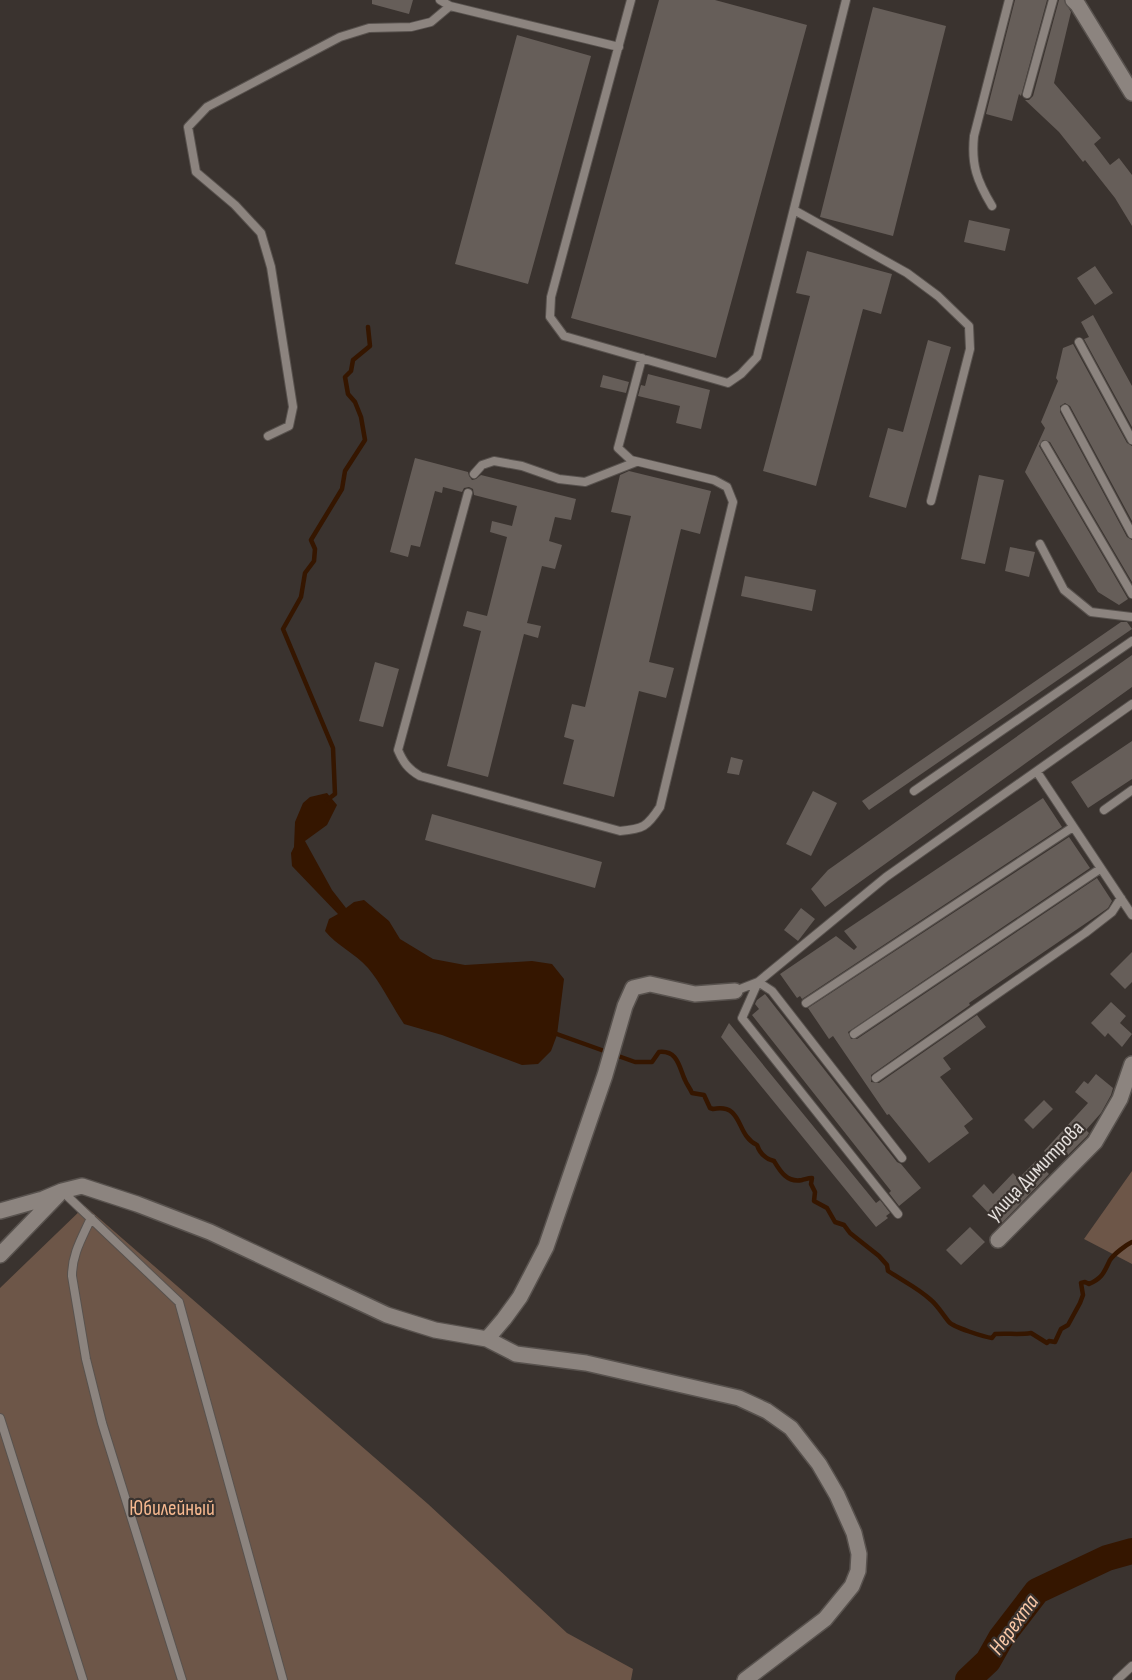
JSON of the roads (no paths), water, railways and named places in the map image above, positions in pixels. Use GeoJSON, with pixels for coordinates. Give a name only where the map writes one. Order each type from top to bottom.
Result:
{"type":"FeatureCollection","features":[{"type":"Feature","properties":{"kind":"street"},"geometry":{"type":"LineString","coordinates":[[1073,0],[1132,93]]}},
{"type":"Feature","properties":{"kind":"street"},"geometry":{"type":"LineString","coordinates":[[487,1339],[520,1296],[546,1247],[605,1075],[625,1006],[633,988],[650,984],[694,994],[735,991]]}},
{"type":"Feature","properties":{"kind":"street","name":"улица Димитрова"},"geometry":{"type":"LineString","coordinates":[[998,1240],[1095,1142],[1120,1099],[1132,1064]]}},
{"type":"Feature","properties":{"kind":"street"},"geometry":{"type":"LineString","coordinates":[[0,1211],[82,1186],[210,1232],[387,1316],[435,1330],[487,1339],[516,1354],[586,1363],[738,1398],[767,1411],[791,1428],[819,1464],[837,1495],[854,1533],[859,1554],[858,1571],[852,1586],[825,1619],[745,1680]]}},
{"type":"Feature","properties":{"kind":"street"},"geometry":{"type":"LineString","coordinates":[[0,1256],[62,1191]]}},
{"type":"Feature","properties":{"kind":"lane"},"geometry":{"type":"LineString","coordinates":[[440,0],[450,6],[619,47]]}},
{"type":"Feature","properties":{"kind":"lane"},"geometry":{"type":"LineString","coordinates":[[632,0],[551,297],[550,317],[564,336],[728,383],[741,374],[757,357],[846,0]]}},
{"type":"Feature","properties":{"kind":"lane"},"geometry":{"type":"LineString","coordinates":[[992,206],[980,186],[972,158],[974,136],[1009,0]]}},
{"type":"Feature","properties":{"kind":"lane"},"geometry":{"type":"LineString","coordinates":[[1027,94],[1053,0]]}},
{"type":"Feature","properties":{"kind":"lane"},"geometry":{"type":"LineString","coordinates":[[268,436],[289,426],[293,406],[271,267],[261,233],[235,205],[196,172],[189,127],[207,107],[340,37],[369,28],[411,27],[431,22],[450,6]]}},
{"type":"Feature","properties":{"kind":"lane"},"geometry":{"type":"LineString","coordinates":[[794,210],[907,273],[938,296],[969,326],[970,349],[931,501]]}},
{"type":"Feature","properties":{"kind":"lane"},"geometry":{"type":"LineString","coordinates":[[1079,342],[1132,440]]}},
{"type":"Feature","properties":{"kind":"lane"},"geometry":{"type":"LineString","coordinates":[[468,493],[398,750],[403,762],[420,776],[620,831],[640,829],[651,822],[660,807],[733,502],[727,486],[714,480],[636,462],[618,448],[642,358]]}},
{"type":"Feature","properties":{"kind":"lane"},"geometry":{"type":"LineString","coordinates":[[1065,409],[1132,534]]}},
{"type":"Feature","properties":{"kind":"lane"},"geometry":{"type":"LineString","coordinates":[[1045,445],[1132,594]]}},
{"type":"Feature","properties":{"kind":"lane"},"geometry":{"type":"LineString","coordinates":[[474,474],[482,465],[494,461],[522,466],[560,479],[585,482],[636,462]]}},
{"type":"Feature","properties":{"kind":"lane"},"geometry":{"type":"LineString","coordinates":[[1040,544],[1064,590],[1091,612],[1132,617]]}},
{"type":"Feature","properties":{"kind":"lane"},"geometry":{"type":"LineString","coordinates":[[914,791],[1132,641]]}},
{"type":"Feature","properties":{"kind":"lane"},"geometry":{"type":"LineString","coordinates":[[735,991],[758,982],[886,877],[1132,704]]}},
{"type":"Feature","properties":{"kind":"lane"},"geometry":{"type":"LineString","coordinates":[[1037,772],[1132,915]]}},
{"type":"Feature","properties":{"kind":"lane"},"geometry":{"type":"LineString","coordinates":[[1104,810],[1132,790]]}},
{"type":"Feature","properties":{"kind":"lane"},"geometry":{"type":"LineString","coordinates":[[806,1003],[1073,827]]}},
{"type":"Feature","properties":{"kind":"lane"},"geometry":{"type":"LineString","coordinates":[[854,1034],[1100,868]]}},
{"type":"Feature","properties":{"kind":"lane"},"geometry":{"type":"LineString","coordinates":[[876,1078],[1085,933],[1112,912],[1121,898]]}},
{"type":"Feature","properties":{"kind":"lane"},"geometry":{"type":"LineString","coordinates":[[758,982],[772,991],[902,1158]]}},
{"type":"Feature","properties":{"kind":"lane"},"geometry":{"type":"LineString","coordinates":[[758,982],[742,1018],[898,1214]]}},
{"type":"Feature","properties":{"kind":"lane"},"geometry":{"type":"LineString","coordinates":[[62,1191],[179,1302],[283,1680]]}},
{"type":"Feature","properties":{"kind":"lane"},"geometry":{"type":"LineString","coordinates":[[91,1218],[75,1250],[72,1262],[72,1276],[86,1359],[102,1423],[182,1680]]}},
{"type":"Feature","properties":{"kind":"lane"},"geometry":{"type":"LineString","coordinates":[[0,1418],[83,1680]]}},
{"type":"Feature","properties":{"kind":"lane"},"geometry":{"type":"LineString","coordinates":[[1117,1680],[1132,1666]]}},
{"type":"Feature","properties":{"kind":"waterway"},"geometry":{"type":"LineString","coordinates":[[327,800],[335,794],[333,748],[283,629],[301,597],[305,573],[314,561],[315,549],[311,540],[342,489],[345,471],[365,440],[361,417],[355,402],[348,394],[345,377],[351,371],[353,360],[370,346],[368,327]]}},
{"type":"Feature","properties":{"kind":"waterway"},"geometry":{"type":"LineString","coordinates":[[554,1033],[635,1062],[652,1062],[659,1052],[670,1054],[677,1060],[692,1093],[704,1095],[710,1108],[723,1108],[735,1115],[750,1140],[757,1145],[764,1156],[774,1161],[788,1178],[792,1180],[812,1178],[814,1201],[827,1208],[835,1222],[844,1225],[850,1233],[879,1256],[887,1265],[888,1271],[931,1300],[949,1322],[969,1332],[992,1338],[995,1334],[1031,1333],[1047,1343],[1055,1342],[1061,1329],[1068,1325],[1080,1303],[1083,1295],[1081,1283],[1089,1284],[1097,1279],[1112,1258],[1132,1242]]}},
{"type":"Feature","properties":{"kind":"waterway","name":"Нерехта"},"geometry":{"type":"LineString","coordinates":[[968,1680],[988,1661],[1001,1638],[1037,1591],[1107,1558],[1132,1551]]}},
{"type":"Feature","properties":{"kind":"park label","name":"Юбилейный"},"geometry":{"type":"Point","coordinates":[172,1508]}}]}
